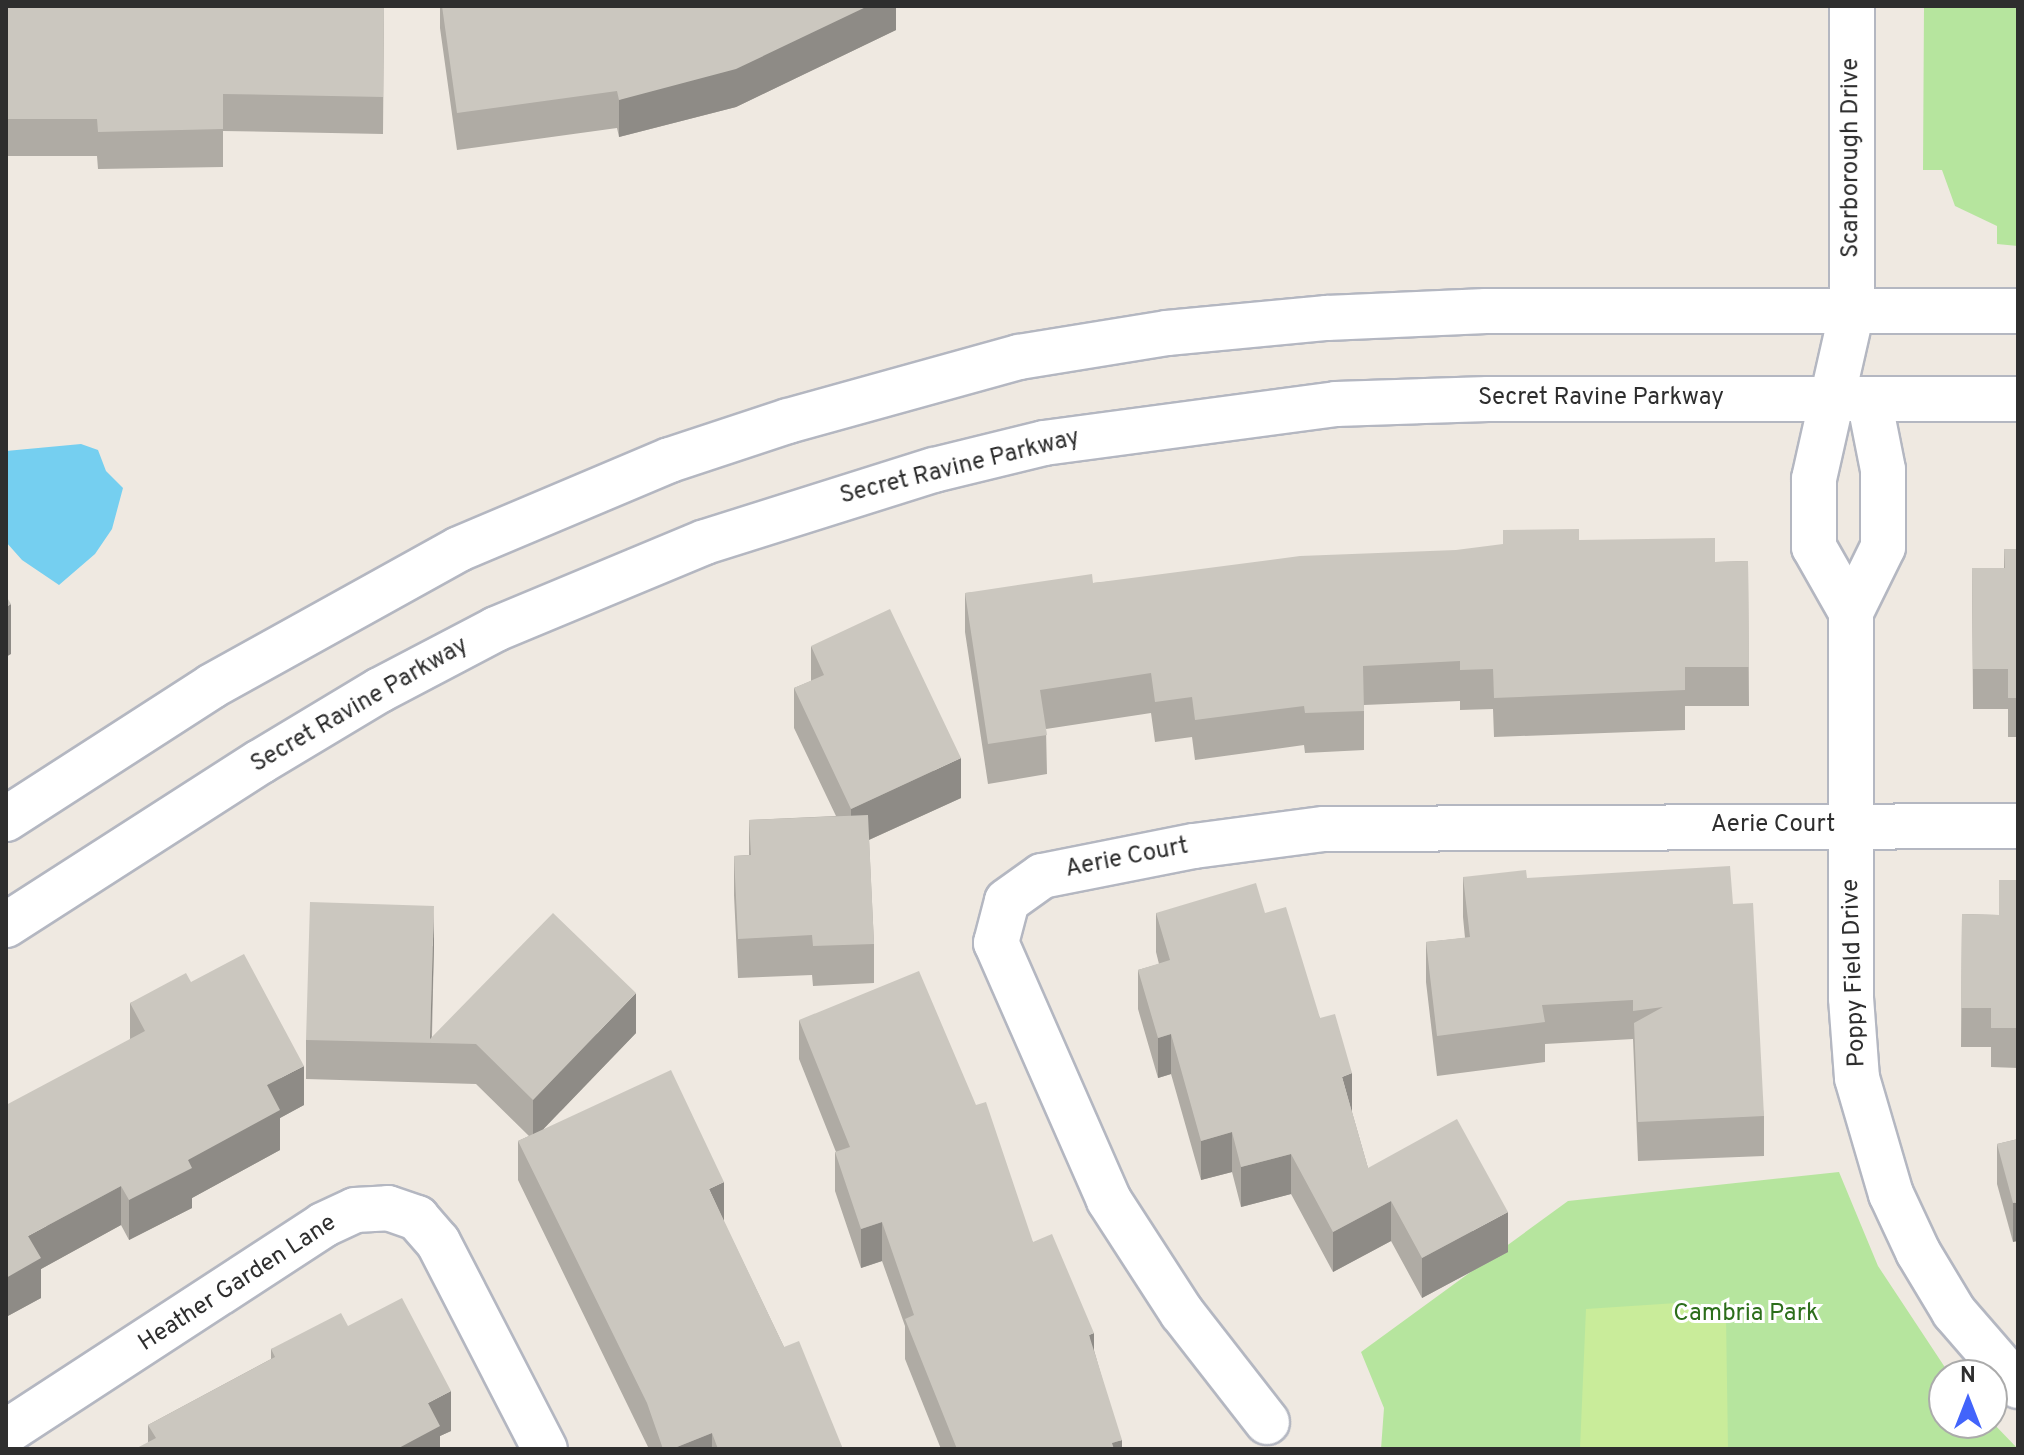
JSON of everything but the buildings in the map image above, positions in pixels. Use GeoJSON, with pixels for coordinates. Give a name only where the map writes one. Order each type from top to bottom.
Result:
{"type":"FeatureCollection","features":[{"type":"Feature","properties":{"kind":"main road","name":"Scarborough Drive"},"geometry":{"type":"LineString","coordinates":[[1850,399],[1852,6]]}},
{"type":"Feature","properties":{"kind":"main road"},"geometry":{"type":"LineString","coordinates":[[6,819],[212,686],[459,549],[670,460],[905,387],[1034,354],[1167,333],[1327,318],[1486,311],[2018,311]]}},
{"type":"Feature","properties":{"kind":"main road","name":"Poppy Field Drive"},"geometry":{"type":"LineString","coordinates":[[1850,399],[1814,479],[1814,547],[1851,612]]}},
{"type":"Feature","properties":{"kind":"main road","name":"Poppy Field Drive"},"geometry":{"type":"LineString","coordinates":[[1850,399],[1883,470],[1883,547],[1851,612],[1851,998],[1857,1078],[1873,1141],[1918,1252],[1954,1312],[2018,1386]]}},
{"type":"Feature","properties":{"kind":"main road","name":"Secret Ravine Parkway"},"geometry":{"type":"LineString","coordinates":[[6,925],[260,762],[380,690],[496,629],[705,542],[834,498],[1044,443],[1336,404],[2018,399]]}},
{"type":"Feature","properties":{"kind":"main road","name":"Aerie Court"},"geometry":{"type":"LineString","coordinates":[[1267,1422],[1182,1313],[1109,1200],[996,943],[1007,901],[1042,876],[1194,846],[1324,829],[2018,826]]}},
{"type":"Feature","properties":{"kind":"main road","name":"Heather Garden Lane"},"geometry":{"type":"LineString","coordinates":[[6,1432],[323,1225],[355,1210],[388,1208],[417,1218],[438,1242],[545,1449]]}},
{"type":"Feature","properties":{"kind":"green space"},"geometry":{"type":"Polygon","coordinates":[[[1924,6],[2018,6],[2018,246],[1997,244],[1997,226],[1955,206],[1942,170],[1923,170],[1924,6]]]}},
{"type":"Feature","properties":{"kind":"green space","name":"Cambria Park"},"geometry":{"type":"Polygon","coordinates":[[[1839,1172],[1878,1266],[1939,1359],[1928,1359],[1928,1439],[2008,1439],[2018,1449],[1381,1449],[1384,1408],[1361,1352],[1568,1201],[1839,1172]]]}},
{"type":"Feature","properties":{"kind":"green space"},"geometry":{"type":"Polygon","coordinates":[[[1677,1303],[1718,1306],[1726,1317],[1728,1449],[1580,1449],[1586,1309],[1677,1303]]]}},
{"type":"Feature","properties":{"kind":"water"},"geometry":{"type":"Polygon","coordinates":[[[81,444],[98,450],[106,471],[123,488],[112,529],[95,554],[59,585],[22,560],[6,542],[6,451],[81,444]]]}}]}
